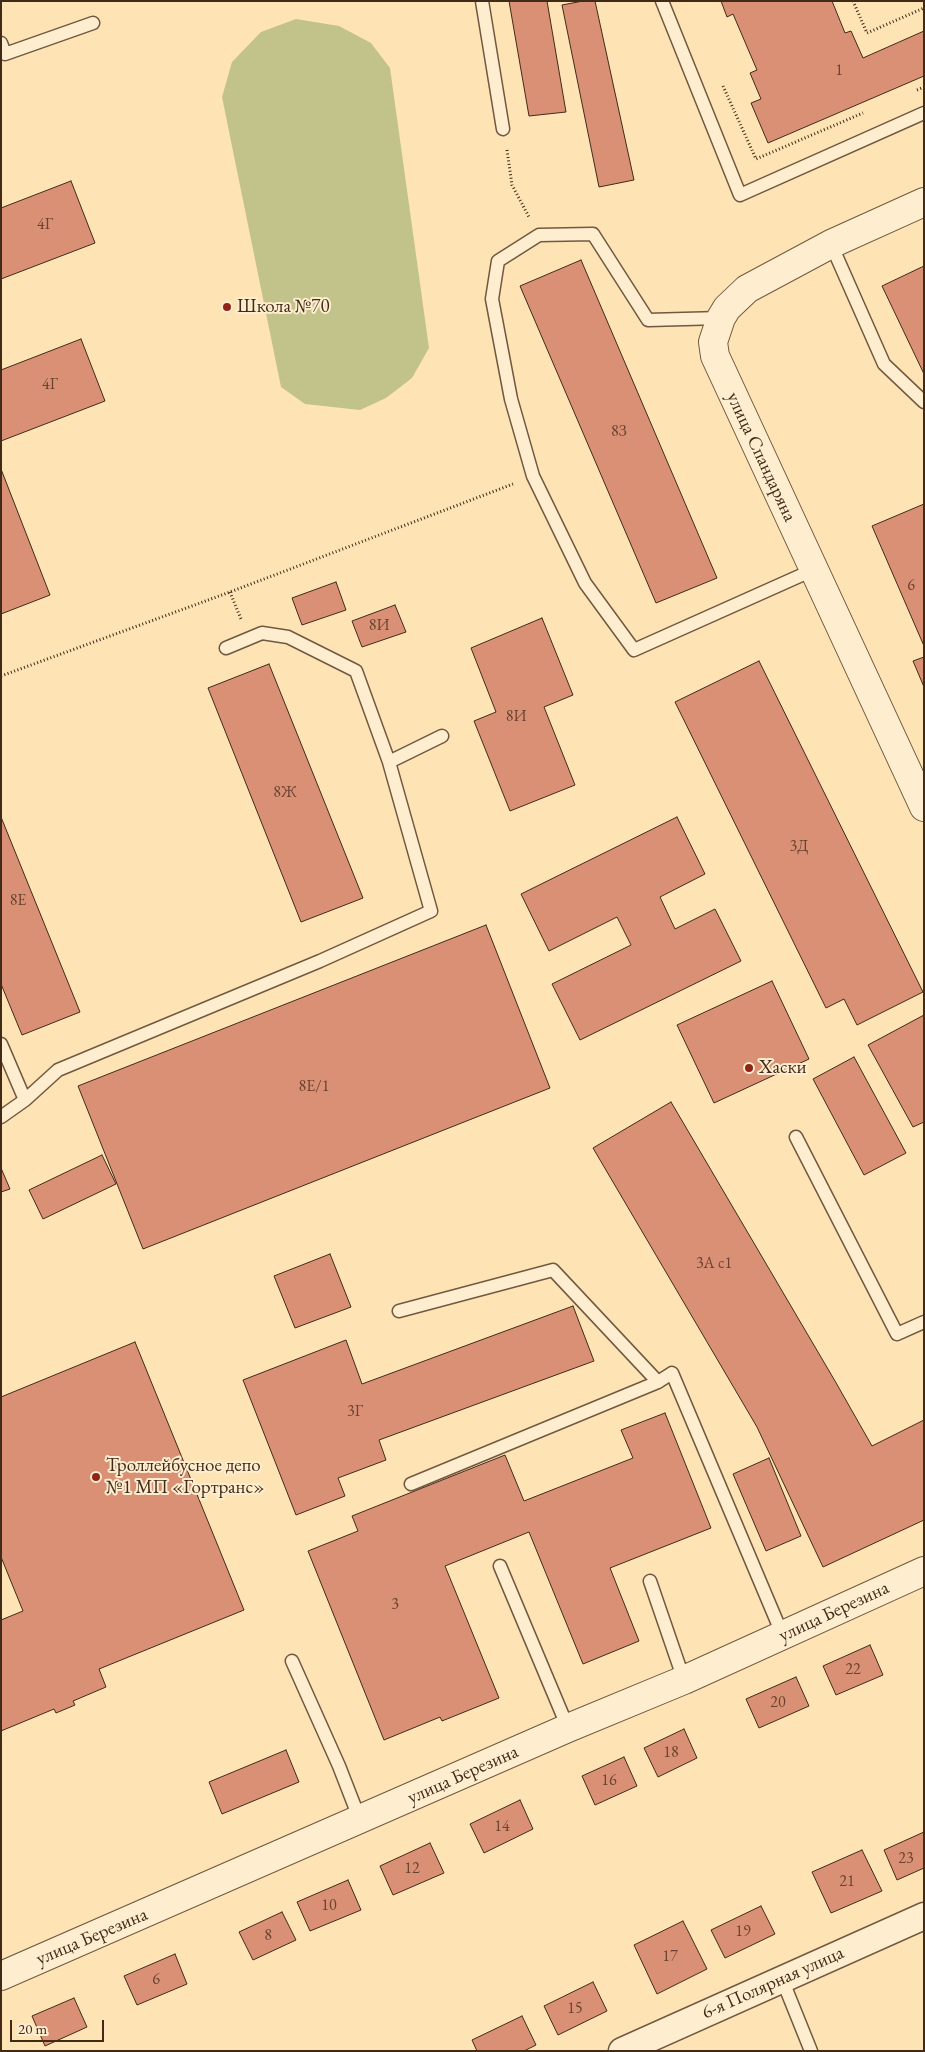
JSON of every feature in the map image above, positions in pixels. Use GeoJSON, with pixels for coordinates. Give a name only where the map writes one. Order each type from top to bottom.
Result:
{"type":"FeatureCollection","features":[{"type":"Feature","properties":{"kind":"street","name":"улица Спандаряна"},"geometry":{"type":"LineString","coordinates":[[924,202],[831,244],[747,289],[727,308],[721,318],[713,342],[715,356],[924,807]]}},
{"type":"Feature","properties":{"kind":"street","name":"улица Березина"},"geometry":{"type":"LineString","coordinates":[[1,1976],[568,1728],[684,1680],[924,1571]]}},
{"type":"Feature","properties":{"kind":"street","name":"6-я Полярная улица"},"geometry":{"type":"LineString","coordinates":[[622,2051],[924,1916]]}},
{"type":"Feature","properties":{"kind":"lane"},"geometry":{"type":"LineString","coordinates":[[482,1],[503,129]]}},
{"type":"Feature","properties":{"kind":"lane"},"geometry":{"type":"LineString","coordinates":[[662,1],[740,195],[924,113]]}},
{"type":"Feature","properties":{"kind":"lane"},"geometry":{"type":"LineString","coordinates":[[1,43],[5,54],[93,23]]}},
{"type":"Feature","properties":{"kind":"lane"},"geometry":{"type":"LineString","coordinates":[[721,318],[648,320],[594,234],[539,235],[498,261],[492,299],[510,398],[534,476],[585,583],[634,650],[813,570]]}},
{"type":"Feature","properties":{"kind":"lane"},"geometry":{"type":"LineString","coordinates":[[831,244],[884,364],[924,402]]}},
{"type":"Feature","properties":{"kind":"lane"},"geometry":{"type":"LineString","coordinates":[[1,1117],[25,1100],[58,1070],[320,961],[431,911],[389,762],[356,671],[288,637],[262,633],[226,648]]}},
{"type":"Feature","properties":{"kind":"lane"},"geometry":{"type":"LineString","coordinates":[[389,762],[442,736]]}},
{"type":"Feature","properties":{"kind":"lane"},"geometry":{"type":"LineString","coordinates":[[1,1044],[25,1100]]}},
{"type":"Feature","properties":{"kind":"lane"},"geometry":{"type":"LineString","coordinates":[[796,1137],[897,1334],[924,1322]]}},
{"type":"Feature","properties":{"kind":"lane"},"geometry":{"type":"LineString","coordinates":[[399,1311],[553,1270],[658,1382]]}},
{"type":"Feature","properties":{"kind":"lane"},"geometry":{"type":"LineString","coordinates":[[411,1484],[658,1382],[672,1373],[783,1636]]}},
{"type":"Feature","properties":{"kind":"lane"},"geometry":{"type":"LineString","coordinates":[[500,1566],[568,1728]]}},
{"type":"Feature","properties":{"kind":"lane"},"geometry":{"type":"LineString","coordinates":[[650,1582],[684,1680]]}},
{"type":"Feature","properties":{"kind":"lane"},"geometry":{"type":"LineString","coordinates":[[292,1661],[339,1766],[360,1820]]}},
{"type":"Feature","properties":{"kind":"lane"},"geometry":{"type":"LineString","coordinates":[[782,1979],[811,2051]]}},
{"type":"Feature","properties":{"kind":"path"},"geometry":{"type":"LineString","coordinates":[[853,1],[867,33],[924,8]]}},
{"type":"Feature","properties":{"kind":"path"},"geometry":{"type":"LineString","coordinates":[[720,80],[756,159],[871,110]]}},
{"type":"Feature","properties":{"kind":"path"},"geometry":{"type":"LineString","coordinates":[[915,90],[924,87]]}},
{"type":"Feature","properties":{"kind":"path"},"geometry":{"type":"LineString","coordinates":[[503,129],[512,185],[539,235]]}},
{"type":"Feature","properties":{"kind":"path"},"geometry":{"type":"LineString","coordinates":[[1,676],[230,592],[534,476]]}},
{"type":"Feature","properties":{"kind":"path"},"geometry":{"type":"LineString","coordinates":[[230,592],[248,639]]}},
{"type":"Feature","properties":{"kind":"green space"},"geometry":{"type":"Polygon","coordinates":[[[296,19],[339,26],[371,43],[390,68],[429,348],[412,378],[386,398],[360,410],[305,404],[281,387],[222,97],[232,62],[261,32],[296,19]]]}},
{"type":"Feature","properties":{"kind":"building"},"geometry":{"type":"Polygon","coordinates":[[[509,1],[547,1],[566,112],[529,116],[509,1]]]}},
{"type":"Feature","properties":{"kind":"building"},"geometry":{"type":"Polygon","coordinates":[[[595,1],[634,180],[599,187],[562,5],[595,1]]]}},
{"type":"Feature","properties":{"kind":"building"},"geometry":{"type":"Polygon","coordinates":[[[721,1],[832,1],[845,33],[851,31],[863,58],[924,31],[924,76],[768,143],[751,103],[761,99],[750,73],[757,70],[733,14],[727,17],[721,1]]]}},
{"type":"Feature","properties":{"kind":"building"},"geometry":{"type":"Polygon","coordinates":[[[71,181],[95,243],[1,279],[1,208],[71,181]]]}},
{"type":"Feature","properties":{"kind":"building"},"geometry":{"type":"Polygon","coordinates":[[[581,260],[717,578],[656,603],[520,286],[581,260]]]}},
{"type":"Feature","properties":{"kind":"building"},"geometry":{"type":"Polygon","coordinates":[[[924,266],[924,374],[882,286],[924,266]]]}},
{"type":"Feature","properties":{"kind":"building"},"geometry":{"type":"Polygon","coordinates":[[[81,339],[105,401],[1,441],[1,370],[81,339]]]}},
{"type":"Feature","properties":{"kind":"building"},"geometry":{"type":"Polygon","coordinates":[[[1,469],[50,595],[1,614],[1,469]]]}},
{"type":"Feature","properties":{"kind":"building"},"geometry":{"type":"Polygon","coordinates":[[[924,504],[924,646],[872,526],[924,504]]]}},
{"type":"Feature","properties":{"kind":"building"},"geometry":{"type":"Polygon","coordinates":[[[336,582],[346,610],[302,625],[292,598],[336,582]]]}},
{"type":"Feature","properties":{"kind":"building"},"geometry":{"type":"Polygon","coordinates":[[[395,605],[406,632],[362,647],[352,621],[395,605]]]}},
{"type":"Feature","properties":{"kind":"building"},"geometry":{"type":"Polygon","coordinates":[[[542,618],[573,695],[544,707],[575,785],[510,811],[474,721],[496,712],[471,648],[542,618]]]}},
{"type":"Feature","properties":{"kind":"building"},"geometry":{"type":"Polygon","coordinates":[[[924,657],[924,687],[913,661],[924,657]]]}},
{"type":"Feature","properties":{"kind":"building"},"geometry":{"type":"Polygon","coordinates":[[[759,661],[923,992],[857,1025],[844,999],[826,1008],[675,702],[759,661]]]}},
{"type":"Feature","properties":{"kind":"building"},"geometry":{"type":"Polygon","coordinates":[[[269,664],[363,898],[301,922],[208,688],[269,664]]]}},
{"type":"Feature","properties":{"kind":"building"},"geometry":{"type":"Polygon","coordinates":[[[1,817],[80,1012],[22,1035],[1,984],[1,817]]]}},
{"type":"Feature","properties":{"kind":"building"},"geometry":{"type":"Polygon","coordinates":[[[677,817],[705,874],[660,897],[675,929],[715,909],[741,961],[580,1040],[552,984],[631,945],[617,917],[549,951],[521,894],[677,817]]]}},
{"type":"Feature","properties":{"kind":"building"},"geometry":{"type":"Polygon","coordinates":[[[486,925],[550,1088],[143,1249],[78,1086],[486,925]]]}},
{"type":"Feature","properties":{"kind":"building"},"geometry":{"type":"Polygon","coordinates":[[[772,981],[809,1059],[714,1103],[677,1025],[772,981]]]}},
{"type":"Feature","properties":{"kind":"building"},"geometry":{"type":"Polygon","coordinates":[[[924,1015],[924,1122],[913,1127],[868,1045],[924,1015]]]}},
{"type":"Feature","properties":{"kind":"building"},"geometry":{"type":"Polygon","coordinates":[[[854,1057],[906,1153],[864,1175],[813,1079],[854,1057]]]}},
{"type":"Feature","properties":{"kind":"building"},"geometry":{"type":"Polygon","coordinates":[[[671,1102],[872,1446],[924,1420],[924,1520],[823,1567],[757,1427],[593,1148],[671,1102]]]}},
{"type":"Feature","properties":{"kind":"building"},"geometry":{"type":"Polygon","coordinates":[[[102,1155],[116,1184],[43,1219],[29,1190],[102,1155]]]}},
{"type":"Feature","properties":{"kind":"building"},"geometry":{"type":"Polygon","coordinates":[[[1,1168],[10,1189],[1,1192],[1,1168]]]}},
{"type":"Feature","properties":{"kind":"building"},"geometry":{"type":"Polygon","coordinates":[[[330,1254],[351,1307],[295,1328],[274,1276],[330,1254]]]}},
{"type":"Feature","properties":{"kind":"building"},"geometry":{"type":"Polygon","coordinates":[[[573,1306],[594,1361],[379,1440],[386,1460],[338,1478],[345,1496],[296,1515],[243,1380],[346,1340],[362,1384],[573,1306]]]}},
{"type":"Feature","properties":{"kind":"building","name":"Троллейбусное депо №1 МП «Гортранс»"},"geometry":{"type":"Polygon","coordinates":[[[135,1342],[244,1610],[99,1669],[106,1687],[73,1701],[75,1705],[56,1713],[54,1709],[1,1731],[1,1620],[23,1611],[1,1557],[1,1397],[135,1342]]]}},
{"type":"Feature","properties":{"kind":"building"},"geometry":{"type":"Polygon","coordinates":[[[665,1413],[711,1528],[610,1568],[639,1641],[583,1664],[529,1532],[445,1566],[499,1698],[442,1721],[440,1717],[384,1740],[308,1551],[358,1531],[352,1516],[505,1455],[524,1501],[633,1458],[621,1430],[665,1413]]]}},
{"type":"Feature","properties":{"kind":"building"},"geometry":{"type":"Polygon","coordinates":[[[769,1458],[801,1536],[766,1551],[733,1474],[769,1458]]]}},
{"type":"Feature","properties":{"kind":"building"},"geometry":{"type":"Polygon","coordinates":[[[870,1645],[883,1675],[836,1695],[823,1666],[870,1645]]]}},
{"type":"Feature","properties":{"kind":"building"},"geometry":{"type":"Polygon","coordinates":[[[796,1677],[809,1706],[759,1728],[746,1699],[796,1677]]]}},
{"type":"Feature","properties":{"kind":"building"},"geometry":{"type":"Polygon","coordinates":[[[684,1729],[697,1758],[658,1777],[644,1748],[684,1729]]]}},
{"type":"Feature","properties":{"kind":"building"},"geometry":{"type":"Polygon","coordinates":[[[286,1750],[299,1782],[222,1814],[209,1782],[286,1750]]]}},
{"type":"Feature","properties":{"kind":"building"},"geometry":{"type":"Polygon","coordinates":[[[624,1757],[637,1786],[595,1805],[582,1776],[624,1757]]]}},
{"type":"Feature","properties":{"kind":"building"},"geometry":{"type":"Polygon","coordinates":[[[520,1800],[533,1829],[484,1853],[470,1824],[520,1800]]]}},
{"type":"Feature","properties":{"kind":"building"},"geometry":{"type":"Polygon","coordinates":[[[924,1832],[924,1868],[897,1880],[884,1850],[924,1832]]]}},
{"type":"Feature","properties":{"kind":"building"},"geometry":{"type":"Polygon","coordinates":[[[430,1843],[444,1873],[393,1895],[380,1866],[430,1843]]]}},
{"type":"Feature","properties":{"kind":"building"},"geometry":{"type":"Polygon","coordinates":[[[862,1850],[882,1891],[831,1913],[812,1872],[862,1850]]]}},
{"type":"Feature","properties":{"kind":"building"},"geometry":{"type":"Polygon","coordinates":[[[348,1880],[361,1910],[310,1931],[297,1902],[348,1880]]]}},
{"type":"Feature","properties":{"kind":"building"},"geometry":{"type":"Polygon","coordinates":[[[761,1906],[775,1934],[725,1958],[711,1930],[761,1906]]]}},
{"type":"Feature","properties":{"kind":"building"},"geometry":{"type":"Polygon","coordinates":[[[282,1912],[296,1940],[253,1960],[239,1932],[282,1912]]]}},
{"type":"Feature","properties":{"kind":"building"},"geometry":{"type":"Polygon","coordinates":[[[683,1921],[707,1969],[657,1994],[634,1945],[683,1921]]]}},
{"type":"Feature","properties":{"kind":"building"},"geometry":{"type":"Polygon","coordinates":[[[175,1954],[187,1984],[137,2005],[124,1976],[175,1954]]]}},
{"type":"Feature","properties":{"kind":"building"},"geometry":{"type":"Polygon","coordinates":[[[593,1982],[607,2011],[558,2035],[544,2006],[593,1982]]]}},
{"type":"Feature","properties":{"kind":"building"},"geometry":{"type":"Polygon","coordinates":[[[74,1998],[87,2027],[45,2046],[32,2016],[74,1998]]]}},
{"type":"Feature","properties":{"kind":"building"},"geometry":{"type":"Polygon","coordinates":[[[522,2016],[536,2045],[524,2051],[477,2051],[472,2040],[522,2016]]]}},
{"type":"Feature","properties":{"kind":"place","name":"Школа №70"},"geometry":{"type":"Point","coordinates":[227,307]}},
{"type":"Feature","properties":{"kind":"place","name":"Хаски"},"geometry":{"type":"Point","coordinates":[749,1068]}},
{"type":"Feature","properties":{"kind":"place","name":"Троллейбусное депо №1 МП «Гортранс»"},"geometry":{"type":"Point","coordinates":[96,1477]}}]}
